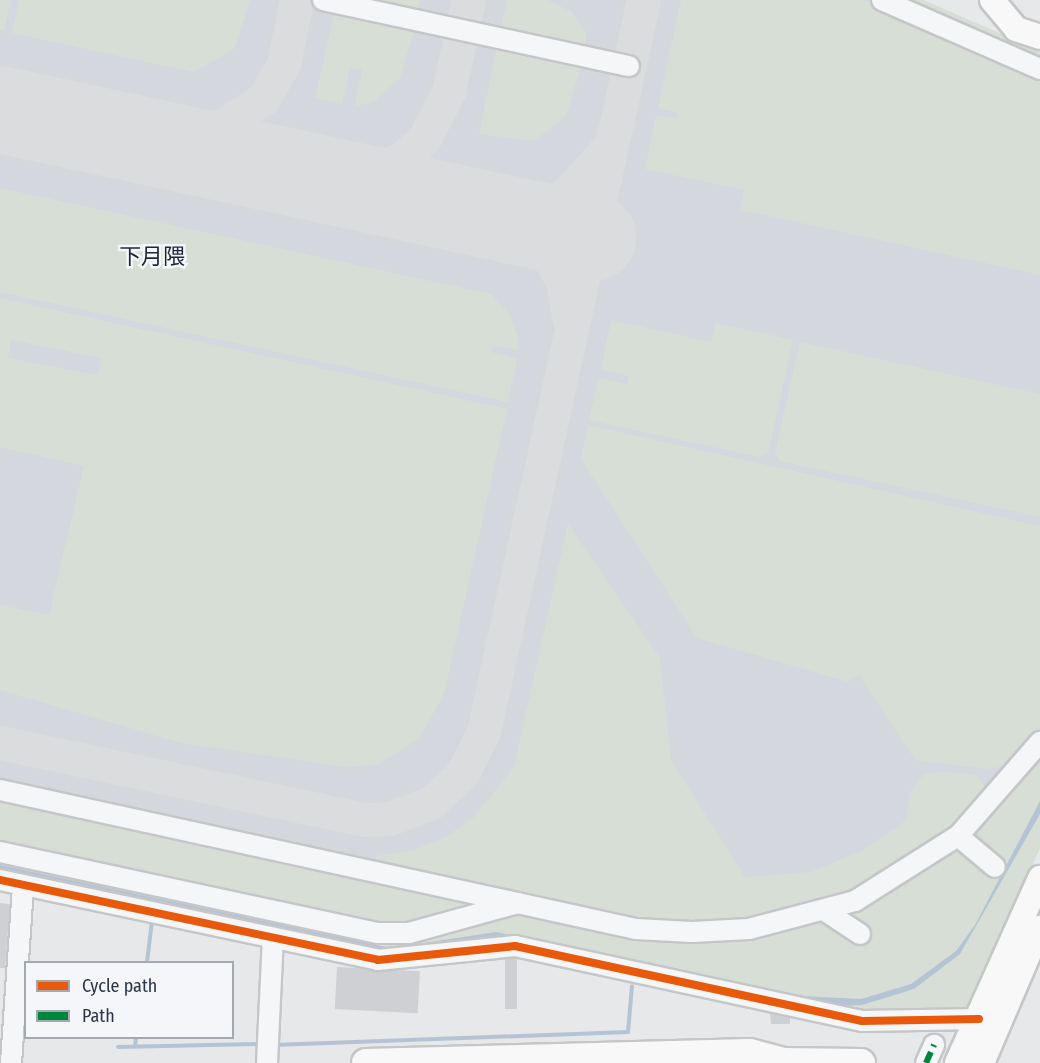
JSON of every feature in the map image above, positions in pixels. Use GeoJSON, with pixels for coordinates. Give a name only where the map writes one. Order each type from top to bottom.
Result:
{"type":"FeatureCollection","features":[{"type":"Feature","properties":{"kind":"highway"},"geometry":{"type":"LineString","coordinates":[[366,1063],[750,1053],[784,1062]]}},
{"type":"Feature","properties":{"kind":"highway"},"geometry":{"type":"LineString","coordinates":[[779,1063],[861,1063]]}},
{"type":"Feature","properties":{"kind":"main road"},"geometry":{"type":"LineString","coordinates":[[992,0],[1016,29],[1040,37]]}},
{"type":"Feature","properties":{"kind":"main road"},"geometry":{"type":"LineString","coordinates":[[957,1063],[979,1019],[1040,878]]}},
{"type":"Feature","properties":{"kind":"main road"},"geometry":{"type":"LineString","coordinates":[[982,1063],[1040,928]]}},
{"type":"Feature","properties":{"kind":"street"},"geometry":{"type":"LineString","coordinates":[[323,0],[629,66]]}},
{"type":"Feature","properties":{"kind":"street"},"geometry":{"type":"LineString","coordinates":[[882,0],[1040,69]]}},
{"type":"Feature","properties":{"kind":"street"},"geometry":{"type":"LineString","coordinates":[[0,790],[636,929],[692,932],[749,929],[825,911],[864,896],[958,836],[1040,742]]}},
{"type":"Feature","properties":{"kind":"street"},"geometry":{"type":"LineString","coordinates":[[958,836],[995,867]]}},
{"type":"Feature","properties":{"kind":"street"},"geometry":{"type":"LineString","coordinates":[[0,852],[377,933],[410,933],[518,903]]}},
{"type":"Feature","properties":{"kind":"street"},"geometry":{"type":"LineString","coordinates":[[0,880],[273,938],[398,961],[450,950],[515,946],[862,1021],[979,1019]]}},
{"type":"Feature","properties":{"kind":"street"},"geometry":{"type":"LineString","coordinates":[[11,1063],[23,885]]}},
{"type":"Feature","properties":{"kind":"street"},"geometry":{"type":"LineString","coordinates":[[825,911],[860,934]]}},
{"type":"Feature","properties":{"kind":"street"},"geometry":{"type":"LineString","coordinates":[[267,1063],[273,938]]}},
{"type":"Feature","properties":{"kind":"street"},"geometry":{"type":"LineString","coordinates":[[926,1063],[934,1045]]}},
{"type":"Feature","properties":{"kind":"shaded area"},"geometry":{"type":"Polygon","coordinates":[[[0,0],[923,0],[1040,51],[1040,837],[1009,829],[886,972],[0,796],[0,0]]]}},
{"type":"Feature","properties":{"kind":"shaded area"},"geometry":{"type":"Polygon","coordinates":[[[0,0],[11,0],[4,31],[0,30],[0,0]]]}},
{"type":"Feature","properties":{"kind":"shaded area"},"geometry":{"type":"Polygon","coordinates":[[[19,0],[250,0],[235,48],[194,72],[12,33],[19,0]]]}},
{"type":"Feature","properties":{"kind":"shaded area"},"geometry":{"type":"Polygon","coordinates":[[[338,0],[420,0],[416,17],[338,0]]]}},
{"type":"Feature","properties":{"kind":"shaded area"},"geometry":{"type":"Polygon","coordinates":[[[507,0],[548,0],[572,12],[586,33],[585,53],[499,35],[507,0]]]}},
{"type":"Feature","properties":{"kind":"shaded area"},"geometry":{"type":"Polygon","coordinates":[[[681,0],[864,0],[1040,75],[1040,275],[741,210],[744,190],[645,169],[656,115],[677,119],[678,113],[658,108],[681,0]]]}},
{"type":"Feature","properties":{"kind":"shaded area"},"geometry":{"type":"Polygon","coordinates":[[[899,0],[923,0],[1040,51],[1040,63],[899,0]]]}},
{"type":"Feature","properties":{"kind":"shaded area"},"geometry":{"type":"Polygon","coordinates":[[[336,7],[416,24],[400,78],[374,102],[355,106],[362,70],[350,68],[342,104],[315,98],[336,7]]]}},
{"type":"Feature","properties":{"kind":"shaded area"},"geometry":{"type":"Polygon","coordinates":[[[498,41],[583,60],[566,116],[534,141],[479,134],[498,41]]]}},
{"type":"Feature","properties":{"kind":"shaded area"},"geometry":{"type":"Polygon","coordinates":[[[0,188],[491,294],[509,313],[517,333],[518,350],[494,345],[491,352],[517,359],[508,402],[0,292],[0,188]]]}},
{"type":"Feature","properties":{"kind":"shaded area"},"geometry":{"type":"Polygon","coordinates":[[[0,298],[507,409],[444,694],[419,739],[377,765],[346,767],[181,743],[0,690],[0,605],[49,615],[84,466],[0,447],[0,298]],[[11,340],[8,358],[97,375],[101,358],[11,340]]]}},
{"type":"Feature","properties":{"kind":"shaded area"},"geometry":{"type":"Polygon","coordinates":[[[611,320],[711,342],[716,323],[793,340],[768,453],[759,457],[589,420],[599,378],[627,384],[629,376],[601,369],[611,320]]]}},
{"type":"Feature","properties":{"kind":"shaded area"},"geometry":{"type":"Polygon","coordinates":[[[800,342],[1040,394],[1040,517],[780,461],[775,453],[800,342]]]}},
{"type":"Feature","properties":{"kind":"shaded area"},"geometry":{"type":"Polygon","coordinates":[[[588,425],[1040,526],[1040,730],[1017,764],[988,769],[915,760],[859,675],[848,682],[697,638],[581,459],[588,425]]]}},
{"type":"Feature","properties":{"kind":"shaded area"},"geometry":{"type":"Polygon","coordinates":[[[568,524],[660,658],[671,760],[745,877],[811,872],[865,849],[905,821],[911,791],[924,774],[945,771],[978,776],[989,793],[949,835],[860,888],[760,918],[711,924],[634,919],[370,857],[414,850],[444,838],[473,818],[514,767],[568,524]]]}},
{"type":"Feature","properties":{"kind":"shaded area"},"geometry":{"type":"Polygon","coordinates":[[[1040,750],[1040,848],[968,1014],[851,1015],[539,945],[399,955],[0,874],[0,797],[635,935],[835,913],[958,843],[993,872],[1001,858],[992,860],[965,837],[1040,750]]]}},
{"type":"Feature","properties":{"kind":"water"},"geometry":{"type":"Polygon","coordinates":[[[1040,801],[1040,814],[960,954],[914,989],[862,1005],[824,1006],[539,945],[399,955],[0,874],[0,865],[391,948],[496,932],[801,996],[861,999],[911,984],[956,951],[975,925],[1040,801]]]}},
{"type":"Feature","properties":{"kind":"building"},"geometry":{"type":"Polygon","coordinates":[[[0,903],[10,904],[5,968],[0,968],[0,903]]]}},
{"type":"Feature","properties":{"kind":"building"},"geometry":{"type":"Polygon","coordinates":[[[505,959],[517,959],[517,1009],[505,1009],[505,959]]]}},
{"type":"Feature","properties":{"kind":"building"},"geometry":{"type":"Polygon","coordinates":[[[337,967],[420,971],[418,1013],[335,1009],[337,967]]]}},
{"type":"Feature","properties":{"kind":"building"},"geometry":{"type":"Polygon","coordinates":[[[770,1013],[790,1018],[790,1024],[771,1024],[770,1013]]]}},
{"type":"Feature","properties":{"kind":"waterway"},"geometry":{"type":"LineString","coordinates":[[147,961],[152,923]]}},
{"type":"Feature","properties":{"kind":"waterway"},"geometry":{"type":"LineString","coordinates":[[273,1045],[628,1032],[632,986]]}},
{"type":"Feature","properties":{"kind":"waterway"},"geometry":{"type":"LineString","coordinates":[[135,1046],[136,1039]]}},
{"type":"Feature","properties":{"kind":"waterway"},"geometry":{"type":"LineString","coordinates":[[118,1047],[260,1044]]}},
{"type":"Feature","properties":{"kind":"taxiway"},"geometry":{"type":"LineString","coordinates":[[161,143],[215,131],[264,99],[284,65],[297,0]]}},
{"type":"Feature","properties":{"kind":"taxiway"},"geometry":{"type":"LineString","coordinates":[[316,177],[369,175],[405,157],[425,139],[449,92],[469,0]]}},
{"type":"Feature","properties":{"kind":"taxiway"},"geometry":{"type":"LineString","coordinates":[[0,743],[366,820],[390,819],[432,803],[464,772],[484,732],[644,0]]}},
{"type":"Feature","properties":{"kind":"taxiway"},"geometry":{"type":"LineString","coordinates":[[497,216],[537,210],[564,197],[607,150]]}},
{"type":"Feature","properties":{"kind":"taxiway"},"geometry":{"type":"LineString","coordinates":[[497,216],[525,231],[547,254],[563,282],[570,320]]}},
{"type":"Feature","properties":{"kind":"runway"},"geometry":{"type":"LineString","coordinates":[[0,109],[592,237]]}},
{"type":"Feature","properties":{"kind":"marked path"},"geometry":{"type":"LineString","coordinates":[[926,1063],[934,1045]]}},
{"type":"Feature","properties":{"kind":"cycle path"},"geometry":{"type":"LineString","coordinates":[[0,880],[378,960],[515,946],[862,1021],[979,1019]]}},
{"type":"Feature","properties":{"kind":"district","name":"下月隈"},"geometry":{"type":"Point","coordinates":[152,257]}}]}
